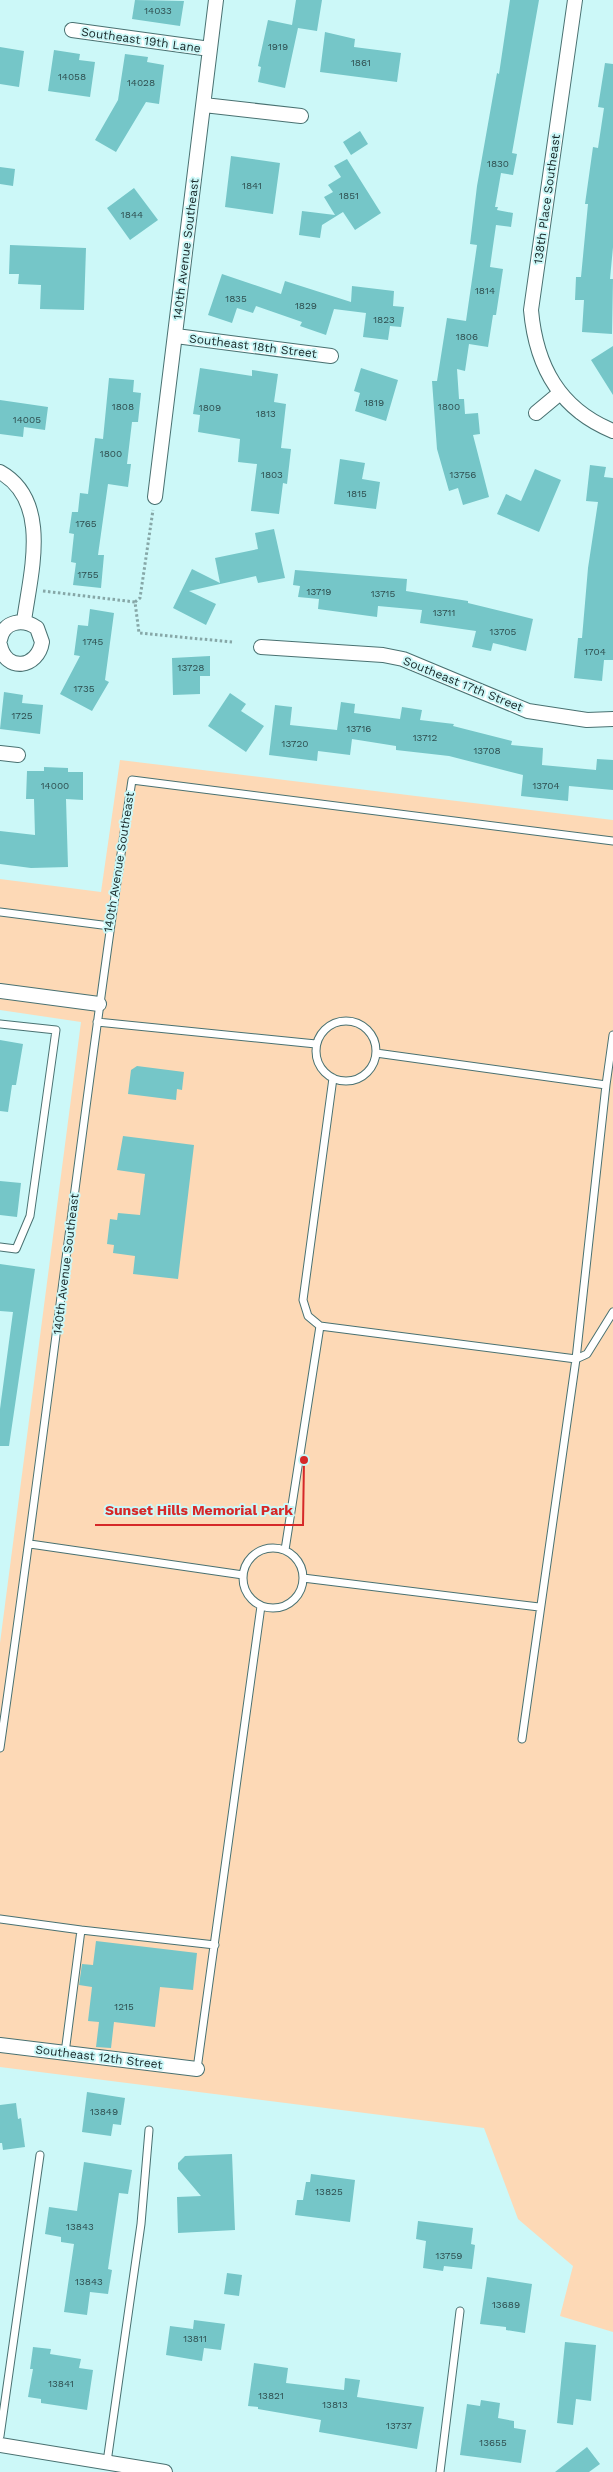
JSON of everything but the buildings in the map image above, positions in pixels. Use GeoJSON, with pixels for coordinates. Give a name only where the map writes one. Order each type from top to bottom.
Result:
{"type":"FeatureCollection","features":[{"type":"Feature","properties":{"kind":"street","name":"140th Avenue Southeast"},"geometry":{"type":"LineString","coordinates":[[155,497],[216,0]]}},
{"type":"Feature","properties":{"kind":"street","name":"138th Place Southeast"},"geometry":{"type":"LineString","coordinates":[[560,393],[539,353],[533,332],[531,310],[575,0]]}},
{"type":"Feature","properties":{"kind":"street","name":"Southeast 19th Lane"},"geometry":{"type":"LineString","coordinates":[[72,30],[210,49]]}},
{"type":"Feature","properties":{"kind":"street"},"geometry":{"type":"LineString","coordinates":[[204,105],[301,116]]}},
{"type":"Feature","properties":{"kind":"street","name":"Southeast 18th Street"},"geometry":{"type":"LineString","coordinates":[[176,336],[331,356]]}},
{"type":"Feature","properties":{"kind":"street"},"geometry":{"type":"LineString","coordinates":[[536,413],[560,393],[580,413],[613,431]]}},
{"type":"Feature","properties":{"kind":"street"},"geometry":{"type":"LineString","coordinates":[[0,472],[19,489],[30,507],[33,522],[34,542],[24,622]]}},
{"type":"Feature","properties":{"kind":"street"},"geometry":{"type":"LineString","coordinates":[[0,640],[4,630],[9,625],[24,622],[37,628],[41,634],[42,642],[38,656],[26,663],[18,664],[5,657],[0,646]]}},
{"type":"Feature","properties":{"kind":"street","name":"Southeast 17th Street"},"geometry":{"type":"LineString","coordinates":[[261,646],[384,655],[403,659],[528,711],[587,720],[609,720]]}},
{"type":"Feature","properties":{"kind":"street"},"geometry":{"type":"LineString","coordinates":[[0,753],[18,755]]}},
{"type":"Feature","properties":{"kind":"street"},"geometry":{"type":"LineString","coordinates":[[0,991],[99,1004]]}},
{"type":"Feature","properties":{"kind":"street","name":"Southeast 12th Street"},"geometry":{"type":"LineString","coordinates":[[0,2045],[197,2069]]}},
{"type":"Feature","properties":{"kind":"street"},"geometry":{"type":"LineString","coordinates":[[0,2444],[165,2472]]}},
{"type":"Feature","properties":{"kind":"lane","name":"140th Avenue Southeast"},"geometry":{"type":"LineString","coordinates":[[0,1748],[30,1544],[99,1004],[132,780],[613,841]]}},
{"type":"Feature","properties":{"kind":"lane"},"geometry":{"type":"LineString","coordinates":[[0,912],[110,926]]}},
{"type":"Feature","properties":{"kind":"lane"},"geometry":{"type":"LineString","coordinates":[[346,1020],[364,1027],[371,1034],[376,1053],[369,1071],[361,1077],[342,1081],[333,1078],[319,1064],[316,1044],[327,1027],[346,1020]]}},
{"type":"Feature","properties":{"kind":"lane"},"geometry":{"type":"LineString","coordinates":[[97,1022],[316,1044]]}},
{"type":"Feature","properties":{"kind":"lane"},"geometry":{"type":"LineString","coordinates":[[0,1024],[56,1030],[30,1216],[16,1249],[0,1247]]}},
{"type":"Feature","properties":{"kind":"lane"},"geometry":{"type":"LineString","coordinates":[[522,1739],[539,1607],[576,1359],[613,1035]]}},
{"type":"Feature","properties":{"kind":"lane"},"geometry":{"type":"LineString","coordinates":[[376,1053],[606,1085]]}},
{"type":"Feature","properties":{"kind":"lane"},"geometry":{"type":"LineString","coordinates":[[333,1078],[303,1300],[308,1316],[320,1326],[576,1359],[587,1354],[613,1312]]}},
{"type":"Feature","properties":{"kind":"lane"},"geometry":{"type":"LineString","coordinates":[[285,1550],[320,1326]]}},
{"type":"Feature","properties":{"kind":"lane"},"geometry":{"type":"LineString","coordinates":[[30,1544],[243,1575]]}},
{"type":"Feature","properties":{"kind":"lane"},"geometry":{"type":"LineString","coordinates":[[276,1548],[285,1550],[298,1562],[303,1578],[302,1588],[290,1603],[281,1607],[261,1606],[247,1593],[243,1575],[245,1565],[258,1552],[276,1548]]}},
{"type":"Feature","properties":{"kind":"lane"},"geometry":{"type":"LineString","coordinates":[[303,1578],[539,1607]]}},
{"type":"Feature","properties":{"kind":"lane"},"geometry":{"type":"LineString","coordinates":[[197,2069],[261,1606]]}},
{"type":"Feature","properties":{"kind":"lane"},"geometry":{"type":"LineString","coordinates":[[0,1919],[214,1945]]}},
{"type":"Feature","properties":{"kind":"lane"},"geometry":{"type":"LineString","coordinates":[[64,2053],[81,1930]]}},
{"type":"Feature","properties":{"kind":"lane"},"geometry":{"type":"LineString","coordinates":[[107,2462],[141,2224],[149,2130]]}},
{"type":"Feature","properties":{"kind":"lane"},"geometry":{"type":"LineString","coordinates":[[0,2436],[40,2155]]}},
{"type":"Feature","properties":{"kind":"lane"},"geometry":{"type":"LineString","coordinates":[[440,2472],[460,2311]]}},
{"type":"Feature","properties":{"kind":"path"},"geometry":{"type":"LineString","coordinates":[[39,590],[135,602],[140,598],[155,497]]}},
{"type":"Feature","properties":{"kind":"path"},"geometry":{"type":"LineString","coordinates":[[135,602],[139,633],[232,642]]}},
{"type":"Feature","properties":{"kind":"shaded area"},"geometry":{"type":"Polygon","coordinates":[[[120,760],[613,820],[613,2332],[560,2316],[573,2266],[518,2219],[484,2128],[0,2067],[0,1643],[81,1022],[0,1010],[0,879],[101,892],[120,760]]]}},
{"type":"Feature","properties":{"kind":"place","name":"Sunset Hills Memorial Park"},"geometry":{"type":"Point","coordinates":[304,1460]}}]}
